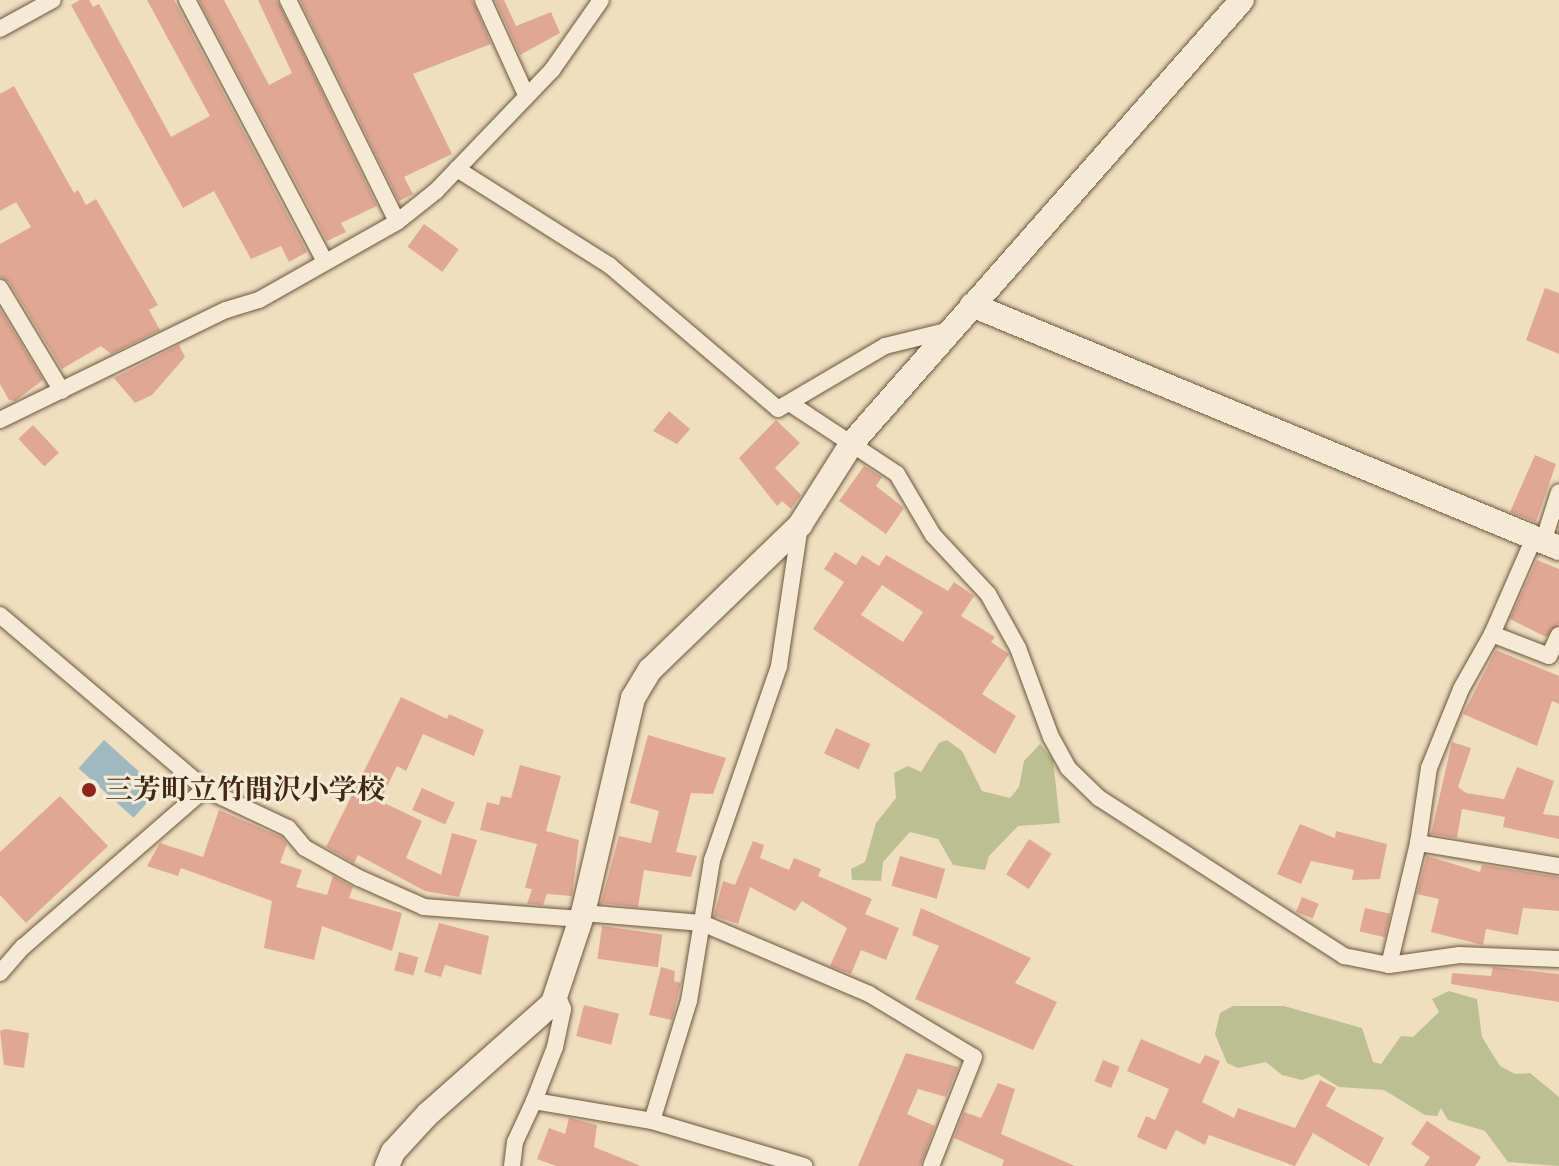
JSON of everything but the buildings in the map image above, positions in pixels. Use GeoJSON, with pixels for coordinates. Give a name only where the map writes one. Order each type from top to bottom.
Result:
{"type":"FeatureCollection","features":[{"type":"Feature","properties":{"kind":"street"},"geometry":{"type":"LineString","coordinates":[[0,29],[53,0]]}},
{"type":"Feature","properties":{"kind":"street"},"geometry":{"type":"LineString","coordinates":[[187,0],[325,262]]}},
{"type":"Feature","properties":{"kind":"street"},"geometry":{"type":"LineString","coordinates":[[288,0],[397,222]]}},
{"type":"Feature","properties":{"kind":"street"},"geometry":{"type":"LineString","coordinates":[[483,0],[526,95]]}},
{"type":"Feature","properties":{"kind":"street"},"geometry":{"type":"LineString","coordinates":[[0,399],[5,418],[226,310],[259,300],[397,222],[457,169],[552,70],[601,0]]}},
{"type":"Feature","properties":{"kind":"street"},"geometry":{"type":"LineString","coordinates":[[387,1166],[428,1114],[547,1010],[582,916],[633,698],[650,670],[800,525],[852,443],[972,305],[1180,77],[1242,0]]}},
{"type":"Feature","properties":{"kind":"street"},"geometry":{"type":"LineString","coordinates":[[457,169],[643,291],[771,406],[791,404],[885,346],[951,329]]}},
{"type":"Feature","properties":{"kind":"street"},"geometry":{"type":"LineString","coordinates":[[0,288],[62,391]]}},
{"type":"Feature","properties":{"kind":"street"},"geometry":{"type":"LineString","coordinates":[[972,305],[1545,543]]}},
{"type":"Feature","properties":{"kind":"street"},"geometry":{"type":"LineString","coordinates":[[791,404],[897,474],[933,535],[988,594],[1018,648],[1051,737],[1068,768],[1099,798],[1317,942],[1344,956],[1389,965],[1459,955],[1559,959]]}},
{"type":"Feature","properties":{"kind":"street"},"geometry":{"type":"LineString","coordinates":[[1389,965],[1418,843],[1429,768],[1461,689],[1545,543],[1559,492]]}},
{"type":"Feature","properties":{"kind":"street"},"geometry":{"type":"LineString","coordinates":[[652,1121],[689,1001],[712,860],[779,666],[800,525]]}},
{"type":"Feature","properties":{"kind":"street"},"geometry":{"type":"LineString","coordinates":[[0,615],[205,789],[288,828],[305,848],[359,878],[424,907],[702,923],[869,994],[974,1057],[931,1166]]}},
{"type":"Feature","properties":{"kind":"street"},"geometry":{"type":"LineString","coordinates":[[1492,634],[1549,656],[1559,635]]}},
{"type":"Feature","properties":{"kind":"street"},"geometry":{"type":"LineString","coordinates":[[0,973],[78,897],[205,789]]}},
{"type":"Feature","properties":{"kind":"street"},"geometry":{"type":"LineString","coordinates":[[1418,843],[1559,866]]}},
{"type":"Feature","properties":{"kind":"street"},"geometry":{"type":"LineString","coordinates":[[512,1166],[515,1142],[534,1101],[561,1021],[563,1009],[556,992]]}},
{"type":"Feature","properties":{"kind":"street"},"geometry":{"type":"LineString","coordinates":[[534,1101],[652,1121],[804,1166]]}},
{"type":"Feature","properties":{"kind":"green space"},"geometry":{"type":"Polygon","coordinates":[[[947,740],[962,751],[982,791],[1010,798],[1019,787],[1024,761],[1040,744],[1053,760],[1060,823],[1018,826],[989,856],[985,870],[953,865],[938,839],[910,832],[883,862],[881,881],[852,880],[851,869],[865,862],[876,823],[896,798],[894,773],[908,766],[921,772],[939,743],[947,740]]]}},
{"type":"Feature","properties":{"kind":"green space"},"geometry":{"type":"Polygon","coordinates":[[[1449,991],[1477,999],[1482,1037],[1500,1066],[1515,1074],[1530,1073],[1559,1097],[1559,1166],[1508,1162],[1485,1131],[1448,1120],[1441,1108],[1437,1116],[1425,1115],[1384,1090],[1339,1087],[1318,1074],[1302,1080],[1282,1075],[1266,1062],[1238,1068],[1227,1063],[1215,1034],[1220,1013],[1233,1006],[1284,1006],[1362,1028],[1373,1062],[1381,1064],[1401,1036],[1413,1037],[1439,1012],[1432,999],[1449,991]]]}},
{"type":"Feature","properties":{"kind":"water"},"geometry":{"type":"Polygon","coordinates":[[[104,740],[159,790],[134,818],[79,768],[104,740]]]}},
{"type":"Feature","properties":{"kind":"place","name":"三芳町立竹間沢小学校"},"geometry":{"type":"Point","coordinates":[89,790]}}]}
